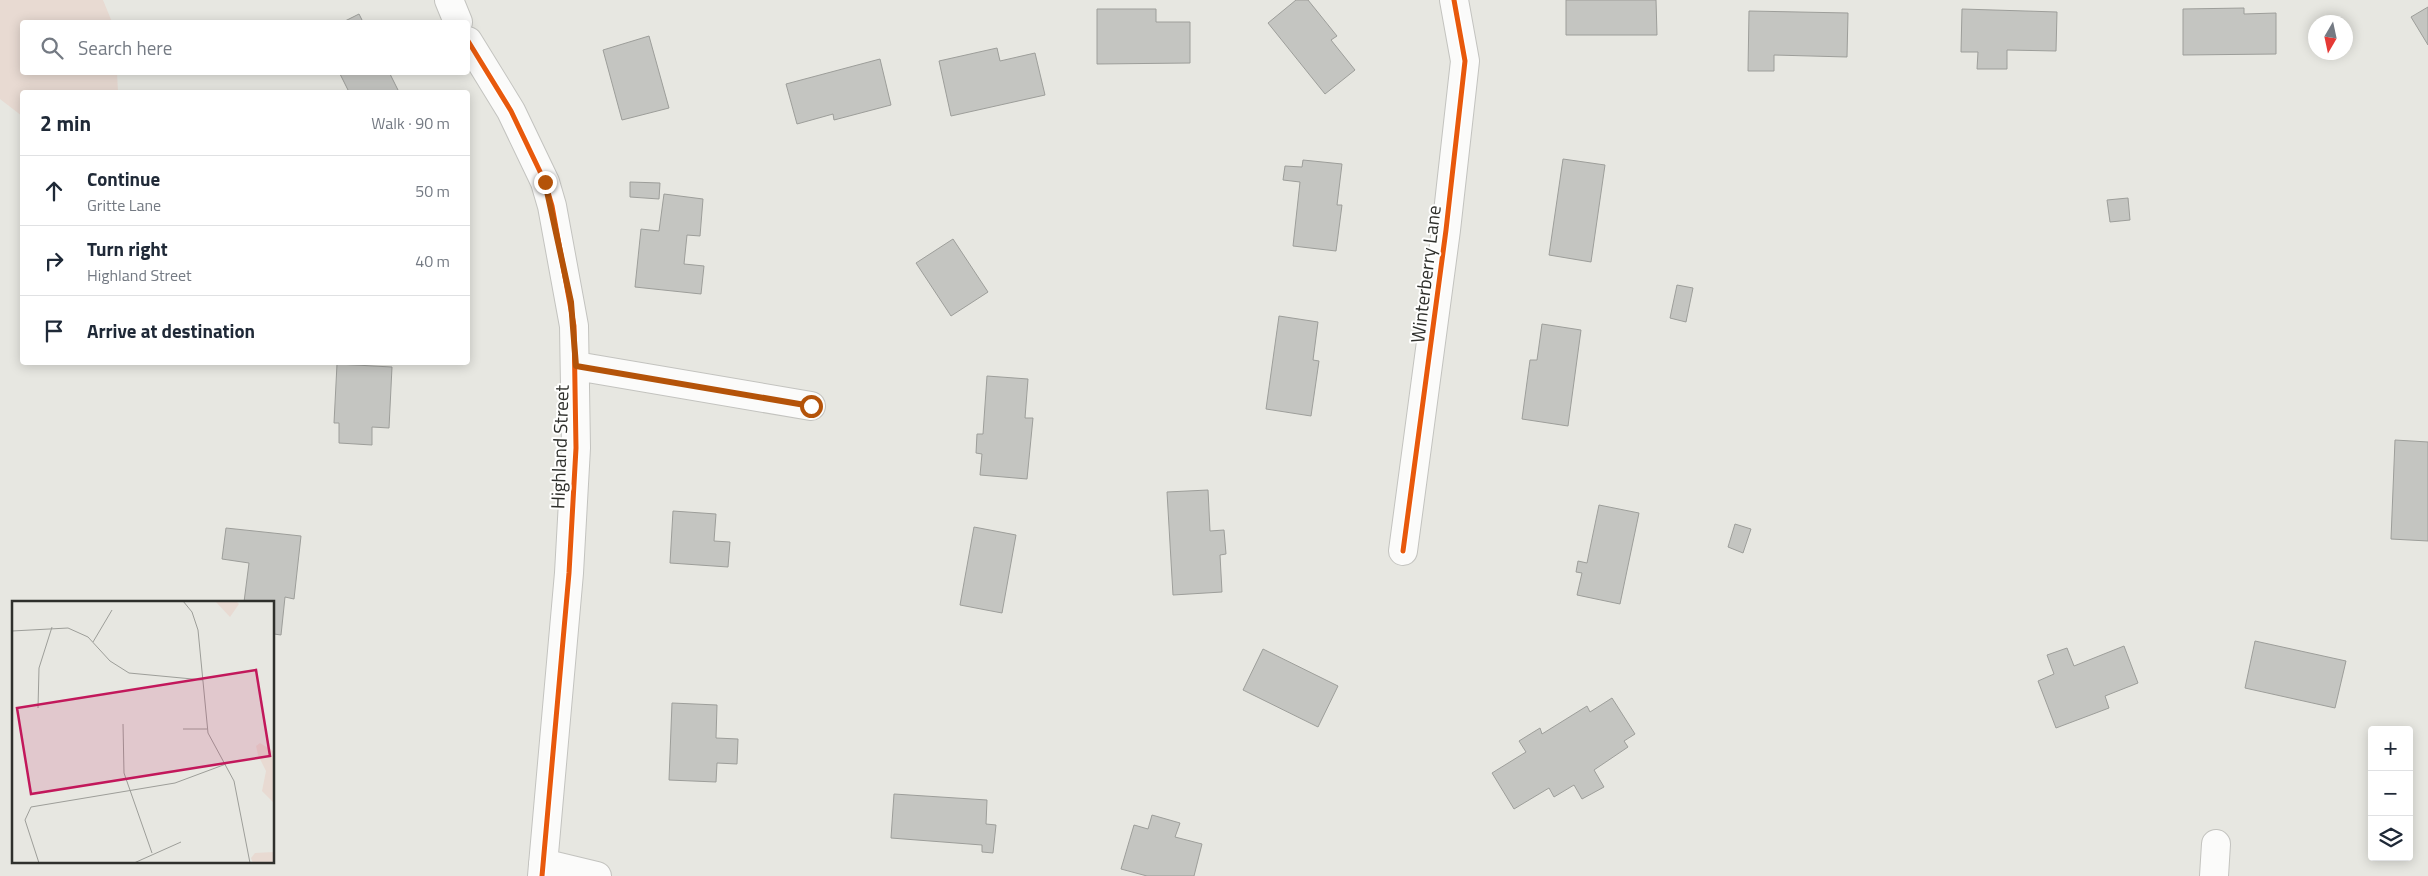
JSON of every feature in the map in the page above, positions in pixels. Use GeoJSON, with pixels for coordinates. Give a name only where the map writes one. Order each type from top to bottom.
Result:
{"type":"FeatureCollection","features":[{"type":"Feature","properties":{"kind":"street"},"geometry":{"type":"LineString","coordinates":[[449,0],[457,20]]}},
{"type":"Feature","properties":{"kind":"street","name":"Winterberry Lane"},"geometry":{"type":"LineString","coordinates":[[1403,551],[1446,230],[1465,61],[1454,0]]}},
{"type":"Feature","properties":{"kind":"street","name":"Highland Street"},"geometry":{"type":"LineString","coordinates":[[470,44],[511,111],[545,182],[571,302],[576,366],[576,448],[569,573],[543,870]]}},
{"type":"Feature","properties":{"kind":"street"},"geometry":{"type":"LineString","coordinates":[[576,366],[811,406]]}},
{"type":"Feature","properties":{"kind":"street"},"geometry":{"type":"LineString","coordinates":[[2214,876],[2216,844]]}},
{"type":"Feature","properties":{"kind":"street"},"geometry":{"type":"LineString","coordinates":[[543,870],[597,876]]}},
{"type":"Feature","properties":{"kind":"shaded area"},"geometry":{"type":"Polygon","coordinates":[[[0,0],[103,0],[111,20],[20,20],[20,75],[117,75],[118,90],[20,90],[20,114],[0,99],[0,0]]]}},
{"type":"Feature","properties":{"kind":"building"},"geometry":{"type":"Polygon","coordinates":[[[1296,0],[1308,0],[1337,36],[1331,40],[1355,70],[1325,94],[1268,23],[1296,0]]]}},
{"type":"Feature","properties":{"kind":"building"},"geometry":{"type":"Polygon","coordinates":[[[1566,0],[1656,0],[1657,35],[1566,35],[1566,0]]]}},
{"type":"Feature","properties":{"kind":"building"},"geometry":{"type":"Polygon","coordinates":[[[2428,7],[2428,45],[2411,17],[2428,7]]]}},
{"type":"Feature","properties":{"kind":"building"},"geometry":{"type":"Polygon","coordinates":[[[2244,8],[2244,14],[2276,13],[2276,54],[2183,55],[2183,9],[2244,8]]]}},
{"type":"Feature","properties":{"kind":"building"},"geometry":{"type":"Polygon","coordinates":[[[1097,9],[1156,9],[1156,22],[1190,22],[1190,63],[1097,64],[1097,9]]]}},
{"type":"Feature","properties":{"kind":"building"},"geometry":{"type":"Polygon","coordinates":[[[1962,9],[2057,12],[2056,51],[2007,50],[2007,69],[1977,69],[1978,52],[1961,52],[1962,9]]]}},
{"type":"Feature","properties":{"kind":"building"},"geometry":{"type":"Polygon","coordinates":[[[1749,11],[1848,13],[1847,57],[1774,55],[1774,71],[1748,71],[1749,11]]]}},
{"type":"Feature","properties":{"kind":"building"},"geometry":{"type":"Polygon","coordinates":[[[359,14],[362,20],[347,20],[359,14]]]}},
{"type":"Feature","properties":{"kind":"building"},"geometry":{"type":"Polygon","coordinates":[[[649,36],[669,108],[622,120],[603,50],[649,36]]]}},
{"type":"Feature","properties":{"kind":"building"},"geometry":{"type":"Polygon","coordinates":[[[997,48],[1000,61],[1035,53],[1045,95],[951,116],[939,61],[997,48]]]}},
{"type":"Feature","properties":{"kind":"building"},"geometry":{"type":"Polygon","coordinates":[[[880,59],[891,105],[834,120],[833,114],[797,124],[786,84],[880,59]]]}},
{"type":"Feature","properties":{"kind":"building"},"geometry":{"type":"Polygon","coordinates":[[[340,75],[390,75],[398,90],[348,90],[340,75]]]}},
{"type":"Feature","properties":{"kind":"building"},"geometry":{"type":"Polygon","coordinates":[[[1563,159],[1605,165],[1591,262],[1549,255],[1563,159]]]}},
{"type":"Feature","properties":{"kind":"building"},"geometry":{"type":"Polygon","coordinates":[[[1303,160],[1342,164],[1337,205],[1342,205],[1336,251],[1293,246],[1300,182],[1283,180],[1285,166],[1302,167],[1303,160]]]}},
{"type":"Feature","properties":{"kind":"building"},"geometry":{"type":"Polygon","coordinates":[[[630,182],[660,183],[659,199],[630,197],[630,182]]]}},
{"type":"Feature","properties":{"kind":"building"},"geometry":{"type":"Polygon","coordinates":[[[664,194],[703,199],[700,236],[687,235],[684,264],[704,266],[701,294],[635,287],[641,229],[659,231],[664,194]]]}},
{"type":"Feature","properties":{"kind":"building"},"geometry":{"type":"Polygon","coordinates":[[[2128,198],[2130,220],[2110,222],[2107,200],[2128,198]]]}},
{"type":"Feature","properties":{"kind":"building"},"geometry":{"type":"Polygon","coordinates":[[[953,239],[988,292],[951,316],[916,263],[953,239]]]}},
{"type":"Feature","properties":{"kind":"building"},"geometry":{"type":"Polygon","coordinates":[[[1677,285],[1693,288],[1686,322],[1670,318],[1677,285]]]}},
{"type":"Feature","properties":{"kind":"building"},"geometry":{"type":"Polygon","coordinates":[[[1279,316],[1318,322],[1313,360],[1319,361],[1311,416],[1266,409],[1279,316]]]}},
{"type":"Feature","properties":{"kind":"building"},"geometry":{"type":"Polygon","coordinates":[[[1542,324],[1581,330],[1568,426],[1522,419],[1530,360],[1537,360],[1542,324]]]}},
{"type":"Feature","properties":{"kind":"building"},"geometry":{"type":"Polygon","coordinates":[[[337,365],[392,367],[389,428],[372,427],[372,445],[339,443],[339,423],[334,423],[337,365]]]}},
{"type":"Feature","properties":{"kind":"building"},"geometry":{"type":"Polygon","coordinates":[[[987,376],[1028,379],[1025,418],[1033,418],[1027,479],[980,475],[982,454],[976,453],[977,434],[983,434],[987,376]]]}},
{"type":"Feature","properties":{"kind":"building"},"geometry":{"type":"Polygon","coordinates":[[[2395,440],[2428,442],[2428,541],[2391,539],[2395,440]]]}},
{"type":"Feature","properties":{"kind":"building"},"geometry":{"type":"Polygon","coordinates":[[[1208,490],[1210,531],[1224,530],[1226,554],[1220,555],[1222,592],[1173,595],[1167,492],[1208,490]]]}},
{"type":"Feature","properties":{"kind":"building"},"geometry":{"type":"Polygon","coordinates":[[[1599,505],[1639,513],[1620,604],[1577,595],[1582,573],[1576,572],[1578,561],[1587,563],[1599,505]]]}},
{"type":"Feature","properties":{"kind":"building"},"geometry":{"type":"Polygon","coordinates":[[[673,511],[716,514],[714,541],[730,542],[728,567],[670,563],[673,511]]]}},
{"type":"Feature","properties":{"kind":"building"},"geometry":{"type":"Polygon","coordinates":[[[1735,524],[1751,529],[1743,553],[1728,547],[1735,524]]]}},
{"type":"Feature","properties":{"kind":"building"},"geometry":{"type":"Polygon","coordinates":[[[974,527],[1016,535],[1002,613],[960,605],[974,527]]]}},
{"type":"Feature","properties":{"kind":"building"},"geometry":{"type":"Polygon","coordinates":[[[226,528],[301,536],[294,599],[285,597],[281,635],[275,634],[275,601],[244,601],[249,563],[222,559],[226,528]]]}},
{"type":"Feature","properties":{"kind":"building"},"geometry":{"type":"Polygon","coordinates":[[[2255,641],[2346,661],[2335,708],[2245,688],[2255,641]]]}},
{"type":"Feature","properties":{"kind":"building"},"geometry":{"type":"Polygon","coordinates":[[[2124,646],[2138,683],[2105,696],[2109,708],[2056,728],[2038,681],[2054,674],[2047,655],[2067,648],[2074,666],[2124,646]]]}},
{"type":"Feature","properties":{"kind":"building"},"geometry":{"type":"Polygon","coordinates":[[[1263,649],[1338,686],[1318,727],[1243,690],[1263,649]]]}},
{"type":"Feature","properties":{"kind":"building"},"geometry":{"type":"Polygon","coordinates":[[[1612,698],[1635,734],[1624,741],[1628,747],[1594,770],[1604,787],[1582,799],[1574,785],[1554,797],[1549,788],[1514,809],[1492,773],[1526,752],[1519,741],[1540,728],[1542,734],[1587,706],[1590,712],[1612,698]]]}},
{"type":"Feature","properties":{"kind":"building"},"geometry":{"type":"Polygon","coordinates":[[[672,703],[717,705],[716,738],[738,739],[737,764],[717,763],[716,782],[669,780],[672,703]]]}},
{"type":"Feature","properties":{"kind":"building"},"geometry":{"type":"Polygon","coordinates":[[[894,794],[987,800],[986,824],[996,825],[993,853],[982,852],[982,845],[891,838],[894,794]]]}},
{"type":"Feature","properties":{"kind":"building"},"geometry":{"type":"Polygon","coordinates":[[[1152,815],[1180,823],[1175,837],[1202,844],[1194,876],[1147,876],[1121,869],[1134,825],[1148,829],[1152,815]]]}},
{"type":"Feature","properties":{"kind":"cycle path"},"geometry":{"type":"LineString","coordinates":[[1403,551],[1446,230],[1465,61],[1454,0]]}},
{"type":"Feature","properties":{"kind":"cycle path"},"geometry":{"type":"LineString","coordinates":[[470,44],[511,111],[545,182],[552,206],[574,326],[576,448],[569,573],[542,876]]}},
{"type":"Feature","properties":{"kind":"route"},"geometry":{"type":"LineString","coordinates":[[545,182],[552,206],[571,302],[576,366],[811,406]]}}]}
